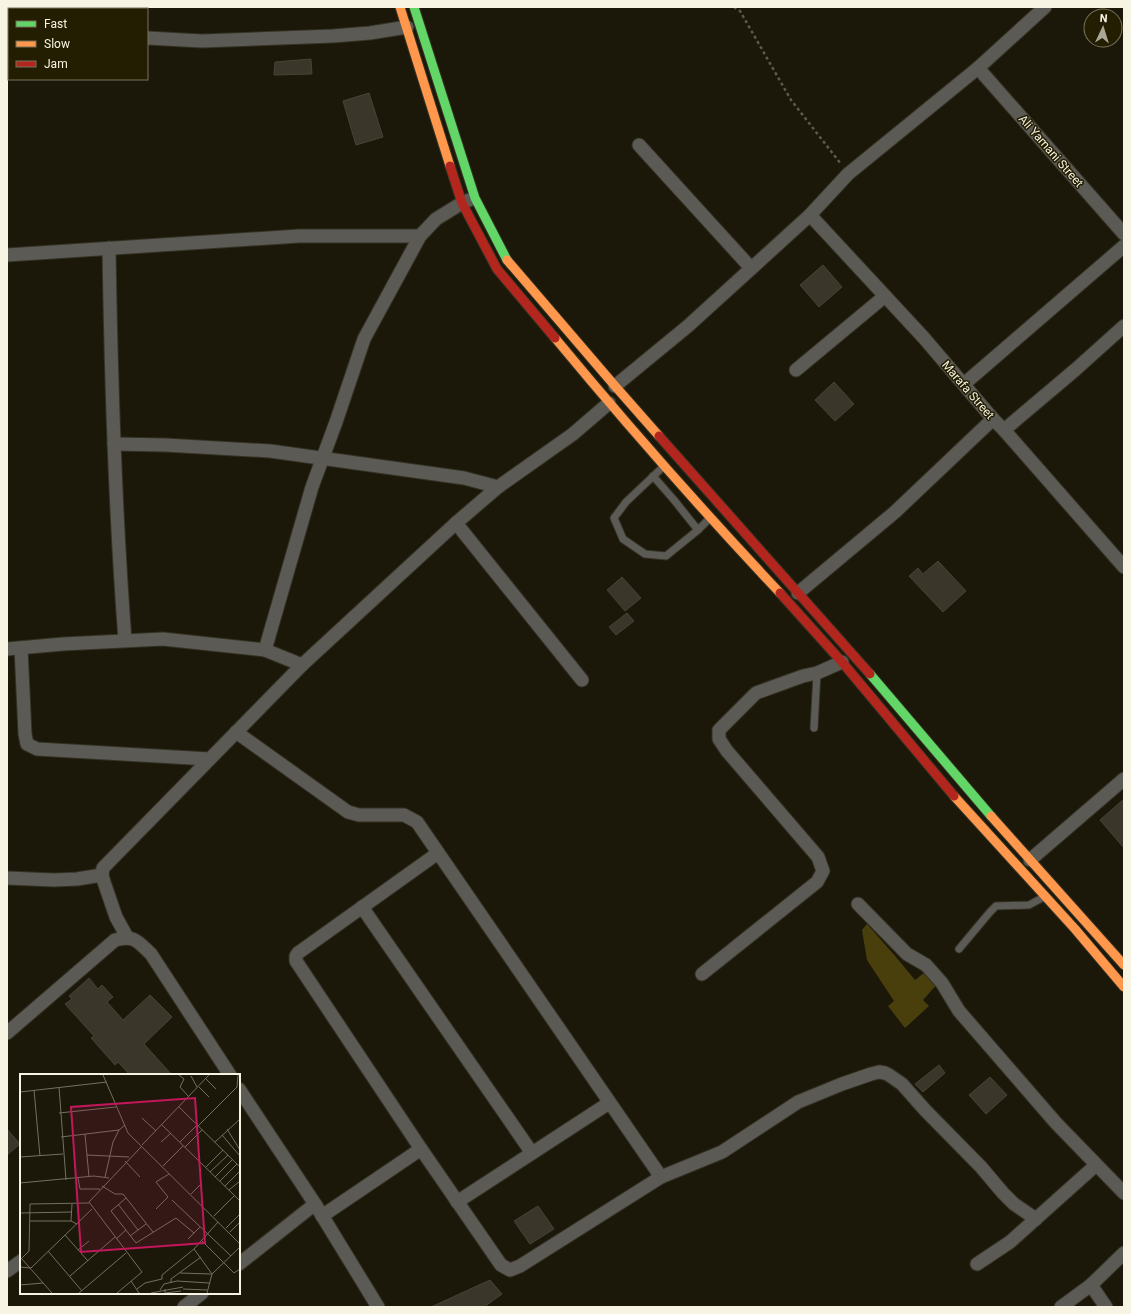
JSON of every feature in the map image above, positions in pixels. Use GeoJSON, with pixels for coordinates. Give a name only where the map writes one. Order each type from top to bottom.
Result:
{"type":"FeatureCollection","features":[{"type":"Feature","properties":{"kind":"main road"},"geometry":{"type":"LineString","coordinates":[[400,7],[462,203],[497,269],[608,403],[710,518],[842,662],[954,796],[1075,929],[1124,987]]}},
{"type":"Feature","properties":{"kind":"main road"},"geometry":{"type":"LineString","coordinates":[[414,7],[475,198],[508,261],[615,386],[891,697],[977,801],[1124,965]]}},
{"type":"Feature","properties":{"kind":"main road"},"geometry":{"type":"LineString","coordinates":[[881,708],[891,697]]}},
{"type":"Feature","properties":{"kind":"street"},"geometry":{"type":"LineString","coordinates":[[615,386],[688,326],[810,215],[848,174],[978,68],[1045,7]]}},
{"type":"Feature","properties":{"kind":"street"},"geometry":{"type":"LineString","coordinates":[[148,38],[202,41],[333,36],[407,28]]}},
{"type":"Feature","properties":{"kind":"street","name":"Ali Yamani Street"},"geometry":{"type":"LineString","coordinates":[[978,68],[1124,234]]}},
{"type":"Feature","properties":{"kind":"street"},"geometry":{"type":"LineString","coordinates":[[639,145],[751,268]]}},
{"type":"Feature","properties":{"kind":"street"},"geometry":{"type":"LineString","coordinates":[[265,650],[312,487],[364,339],[420,236],[436,219],[462,203],[475,198]]}},
{"type":"Feature","properties":{"kind":"street","name":"Marafa Street"},"geometry":{"type":"LineString","coordinates":[[810,215],[924,338],[993,419],[1124,567]]}},
{"type":"Feature","properties":{"kind":"street"},"geometry":{"type":"LineString","coordinates":[[7,255],[299,236],[420,236]]}},
{"type":"Feature","properties":{"kind":"street"},"geometry":{"type":"LineString","coordinates":[[964,384],[1124,246]]}},
{"type":"Feature","properties":{"kind":"street"},"geometry":{"type":"LineString","coordinates":[[109,248],[114,444],[119,560],[125,640]]}},
{"type":"Feature","properties":{"kind":"street"},"geometry":{"type":"LineString","coordinates":[[796,370],[885,296]]}},
{"type":"Feature","properties":{"kind":"street"},"geometry":{"type":"LineString","coordinates":[[1004,430],[1124,326]]}},
{"type":"Feature","properties":{"kind":"street"},"geometry":{"type":"LineString","coordinates":[[127,937],[116,917],[102,875],[103,868],[302,665],[456,523],[498,487],[573,434],[608,403]]}},
{"type":"Feature","properties":{"kind":"street"},"geometry":{"type":"LineString","coordinates":[[798,593],[895,512],[993,419]]}},
{"type":"Feature","properties":{"kind":"street"},"geometry":{"type":"LineString","coordinates":[[114,444],[165,445],[270,451],[464,478],[498,487]]}},
{"type":"Feature","properties":{"kind":"street"},"geometry":{"type":"LineString","coordinates":[[456,523],[582,680]]}},
{"type":"Feature","properties":{"kind":"street"},"geometry":{"type":"LineString","coordinates":[[7,649],[62,644],[163,639],[265,650],[302,665]]}},
{"type":"Feature","properties":{"kind":"street"},"geometry":{"type":"LineString","coordinates":[[21,648],[25,734],[28,744],[37,749],[209,759]]}},
{"type":"Feature","properties":{"kind":"street"},"geometry":{"type":"LineString","coordinates":[[702,974],[817,882],[823,871],[818,857],[726,751],[719,739],[719,730],[756,693],[803,676],[817,673],[842,662]]}},
{"type":"Feature","properties":{"kind":"street"},"geometry":{"type":"LineString","coordinates":[[236,732],[348,812],[359,815],[404,814],[417,822],[661,1177]]}},
{"type":"Feature","properties":{"kind":"street"},"geometry":{"type":"LineString","coordinates":[[1030,860],[1124,779]]}},
{"type":"Feature","properties":{"kind":"street"},"geometry":{"type":"LineString","coordinates":[[438,853],[298,953],[296,956],[296,961],[421,1150],[501,1265],[510,1270],[520,1266],[661,1177],[722,1152],[798,1102],[825,1090],[871,1074],[885,1073],[902,1084],[981,1167],[1003,1193],[1014,1204],[1036,1219]]}},
{"type":"Feature","properties":{"kind":"street"},"geometry":{"type":"LineString","coordinates":[[7,878],[54,880],[77,879],[102,875]]}},
{"type":"Feature","properties":{"kind":"street"},"geometry":{"type":"LineString","coordinates":[[858,904],[907,954],[926,965],[942,983],[959,1011],[1056,1122],[1124,1193]]}},
{"type":"Feature","properties":{"kind":"street"},"geometry":{"type":"LineString","coordinates":[[362,907],[532,1153]]}},
{"type":"Feature","properties":{"kind":"street"},"geometry":{"type":"LineString","coordinates":[[7,1033],[115,940],[127,937],[137,941],[151,954],[229,1074]]}},
{"type":"Feature","properties":{"kind":"street"},"geometry":{"type":"LineString","coordinates":[[240,1091],[315,1204],[378,1307]]}},
{"type":"Feature","properties":{"kind":"street"},"geometry":{"type":"LineString","coordinates":[[457,1202],[609,1103]]}},
{"type":"Feature","properties":{"kind":"street"},"geometry":{"type":"LineString","coordinates":[[322,1216],[421,1150]]}},
{"type":"Feature","properties":{"kind":"street"},"geometry":{"type":"LineString","coordinates":[[977,1264],[1010,1242],[1096,1165]]}},
{"type":"Feature","properties":{"kind":"street"},"geometry":{"type":"LineString","coordinates":[[240,1263],[315,1204]]}},
{"type":"Feature","properties":{"kind":"street"},"geometry":{"type":"LineString","coordinates":[[1061,1307],[1091,1285],[1124,1253]]}},
{"type":"Feature","properties":{"kind":"street"},"geometry":{"type":"LineString","coordinates":[[7,1271],[20,1262]]}},
{"type":"Feature","properties":{"kind":"street"},"geometry":{"type":"LineString","coordinates":[[1091,1285],[1106,1307]]}},
{"type":"Feature","properties":{"kind":"street"},"geometry":{"type":"LineString","coordinates":[[184,1307],[201,1294]]}},
{"type":"Feature","properties":{"kind":"lane"},"geometry":{"type":"LineString","coordinates":[[664,466],[626,502],[614,518],[623,539],[645,554],[666,556],[698,530],[710,518]]}},
{"type":"Feature","properties":{"kind":"lane"},"geometry":{"type":"LineString","coordinates":[[653,476],[698,530]]}},
{"type":"Feature","properties":{"kind":"lane"},"geometry":{"type":"LineString","coordinates":[[674,500],[698,480]]}},
{"type":"Feature","properties":{"kind":"lane"},"geometry":{"type":"LineString","coordinates":[[814,728],[817,673]]}},
{"type":"Feature","properties":{"kind":"lane"},"geometry":{"type":"LineString","coordinates":[[959,949],[996,906],[1029,905],[1044,896]]}},
{"type":"Feature","properties":{"kind":"path"},"geometry":{"type":"LineString","coordinates":[[734,7],[740,11],[791,100],[848,174]]}},
{"type":"Feature","properties":{"kind":"shaded area"},"geometry":{"type":"Polygon","coordinates":[[[867,924],[915,980],[929,969],[939,982],[923,1000],[929,1006],[905,1028],[888,1006],[894,1001],[867,960],[862,930],[867,924]]]}},
{"type":"Feature","properties":{"kind":"building"},"geometry":{"type":"Polygon","coordinates":[[[311,59],[312,74],[274,75],[275,62],[311,59]]]}},
{"type":"Feature","properties":{"kind":"building"},"geometry":{"type":"Polygon","coordinates":[[[369,93],[383,137],[356,145],[343,101],[369,93]]]}},
{"type":"Feature","properties":{"kind":"building"},"geometry":{"type":"Polygon","coordinates":[[[823,265],[842,287],[819,307],[800,285],[823,265]]]}},
{"type":"Feature","properties":{"kind":"building"},"geometry":{"type":"Polygon","coordinates":[[[834,382],[854,404],[835,421],[815,400],[834,382]]]}},
{"type":"Feature","properties":{"kind":"building"},"geometry":{"type":"Polygon","coordinates":[[[938,561],[966,591],[943,612],[909,576],[918,568],[923,574],[938,561]]]}},
{"type":"Feature","properties":{"kind":"building"},"geometry":{"type":"Polygon","coordinates":[[[622,577],[641,598],[625,611],[607,590],[622,577]]]}},
{"type":"Feature","properties":{"kind":"building"},"geometry":{"type":"Polygon","coordinates":[[[627,613],[634,621],[616,635],[609,627],[627,613]]]}},
{"type":"Feature","properties":{"kind":"building"},"geometry":{"type":"Polygon","coordinates":[[[1124,799],[1124,848],[1100,820],[1124,799]]]}},
{"type":"Feature","properties":{"kind":"building"},"geometry":{"type":"Polygon","coordinates":[[[89,978],[98,989],[102,985],[113,997],[107,1002],[123,1020],[150,995],[172,1017],[144,1044],[171,1074],[129,1074],[118,1062],[115,1065],[91,1038],[94,1036],[65,1004],[72,999],[69,996],[89,978]]]}},
{"type":"Feature","properties":{"kind":"building"},"geometry":{"type":"Polygon","coordinates":[[[939,1065],[945,1073],[923,1092],[915,1084],[939,1065]]]}},
{"type":"Feature","properties":{"kind":"building"},"geometry":{"type":"Polygon","coordinates":[[[990,1077],[1007,1095],[986,1114],[969,1095],[990,1077]]]}},
{"type":"Feature","properties":{"kind":"building"},"geometry":{"type":"Polygon","coordinates":[[[7,1129],[20,1144],[7,1155],[7,1129]]]}},
{"type":"Feature","properties":{"kind":"building"},"geometry":{"type":"Polygon","coordinates":[[[538,1206],[554,1229],[530,1244],[514,1221],[538,1206]]]}},
{"type":"Feature","properties":{"kind":"building"},"geometry":{"type":"Polygon","coordinates":[[[490,1280],[502,1294],[484,1307],[431,1307],[490,1280]]]}},
{"type":"Feature","properties":{"kind":"traffic: fast"},"geometry":{"type":"LineString","coordinates":[[414,7],[475,198],[507,260]]}},
{"type":"Feature","properties":{"kind":"traffic: fast"},"geometry":{"type":"LineString","coordinates":[[870,674],[991,816]]}},
{"type":"Feature","properties":{"kind":"traffic: slow"},"geometry":{"type":"LineString","coordinates":[[400,7],[450,166]]}},
{"type":"Feature","properties":{"kind":"traffic: slow"},"geometry":{"type":"LineString","coordinates":[[507,260],[659,436]]}},
{"type":"Feature","properties":{"kind":"traffic: slow"},"geometry":{"type":"LineString","coordinates":[[555,338],[665,467],[780,593]]}},
{"type":"Feature","properties":{"kind":"traffic: slow"},"geometry":{"type":"LineString","coordinates":[[954,796],[1075,929],[1124,987]]}},
{"type":"Feature","properties":{"kind":"traffic: slow"},"geometry":{"type":"LineString","coordinates":[[991,816],[1124,965]]}},
{"type":"Feature","properties":{"kind":"traffic: jam"},"geometry":{"type":"LineString","coordinates":[[450,166],[462,203],[497,269],[555,338]]}},
{"type":"Feature","properties":{"kind":"traffic: jam"},"geometry":{"type":"LineString","coordinates":[[659,436],[870,674]]}},
{"type":"Feature","properties":{"kind":"traffic: jam"},"geometry":{"type":"LineString","coordinates":[[780,593],[842,662],[954,796]]}}]}
